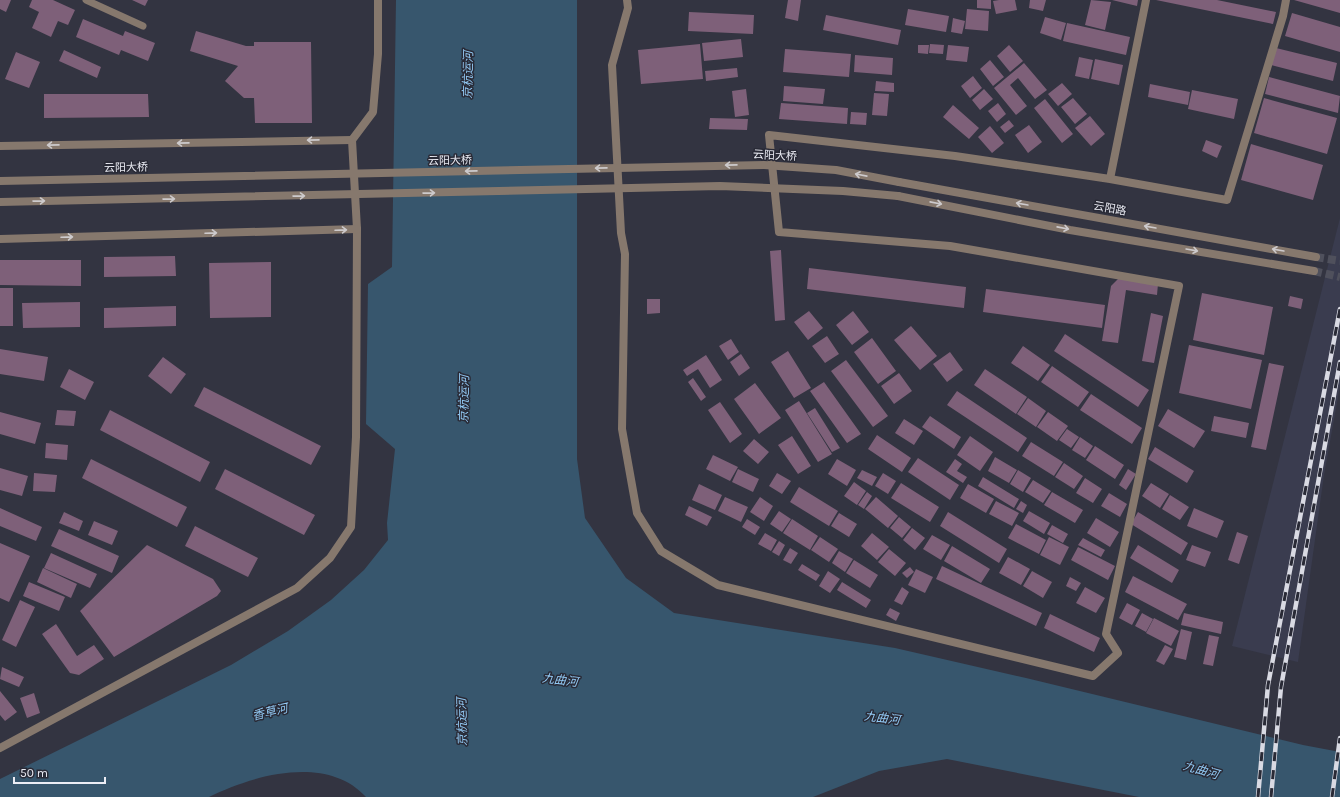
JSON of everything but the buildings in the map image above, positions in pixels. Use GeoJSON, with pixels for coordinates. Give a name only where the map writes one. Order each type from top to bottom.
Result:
{"type":"FeatureCollection","features":[{"type":"Feature","properties":{"kind":"street"},"geometry":{"type":"LineString","coordinates":[[0,748],[297,588],[330,558],[351,527],[356,437],[357,229],[352,140],[373,112],[378,54],[378,0]]}},
{"type":"Feature","properties":{"kind":"street"},"geometry":{"type":"LineString","coordinates":[[628,0],[628,8],[612,65],[621,233],[625,254],[622,429],[637,513],[661,551],[718,585],[1093,676],[1118,653],[1106,634],[1179,286],[950,246],[779,232],[769,135],[955,156],[1110,179],[1227,200],[1283,16],[1286,0]]}},
{"type":"Feature","properties":{"kind":"street"},"geometry":{"type":"LineString","coordinates":[[1110,179],[1146,0]]}},
{"type":"Feature","properties":{"kind":"street"},"geometry":{"type":"LineString","coordinates":[[0,146],[352,140]]}},
{"type":"Feature","properties":{"kind":"street","name":"云阳大桥"},"geometry":{"type":"LineString","coordinates":[[0,181],[764,165],[836,170],[899,182]]}},
{"type":"Feature","properties":{"kind":"street","name":"云阳路"},"geometry":{"type":"LineString","coordinates":[[899,182],[1316,257]]}},
{"type":"Feature","properties":{"kind":"street"},"geometry":{"type":"LineString","coordinates":[[0,202],[720,186],[843,191],[898,196],[1070,230],[1314,271]]}},
{"type":"Feature","properties":{"kind":"street"},"geometry":{"type":"LineString","coordinates":[[0,239],[357,229]]}},
{"type":"Feature","properties":{"kind":"lane"},"geometry":{"type":"LineString","coordinates":[[86,0],[143,26]]}},
{"type":"Feature","properties":{"kind":"shaded area"},"geometry":{"type":"Polygon","coordinates":[[[1340,218],[1340,386],[1324,475],[1298,662],[1232,646],[1340,218]]]}},
{"type":"Feature","properties":{"kind":"water"},"geometry":{"type":"Polygon","coordinates":[[[396,0],[577,0],[577,459],[585,518],[626,578],[674,613],[895,648],[1303,745],[1340,752],[1340,797],[1139,797],[947,759],[879,771],[813,797],[366,797],[350,784],[331,776],[311,772],[268,776],[227,789],[209,797],[0,797],[0,779],[231,665],[288,631],[331,600],[364,570],[388,540],[387,523],[395,449],[366,424],[368,284],[392,267],[396,0]]]}},
{"type":"Feature","properties":{"kind":"tunnel"},"geometry":{"type":"LineString","coordinates":[[1316,257],[1340,261]]}},
{"type":"Feature","properties":{"kind":"tunnel"},"geometry":{"type":"LineString","coordinates":[[1314,271],[1340,277]]}},
{"type":"Feature","properties":{"kind":"railway"},"geometry":{"type":"LineString","coordinates":[[1258,797],[1268,685],[1340,309]]}},
{"type":"Feature","properties":{"kind":"railway"},"geometry":{"type":"LineString","coordinates":[[1271,797],[1281,687],[1340,362]]}},
{"type":"Feature","properties":{"kind":"railway"},"geometry":{"type":"LineString","coordinates":[[1332,797],[1340,738]]}},
{"type":"Feature","properties":{"kind":"water label","name":"京杭运河"},"geometry":{"type":"Point","coordinates":[468,75]}},
{"type":"Feature","properties":{"kind":"water label","name":"京杭运河"},"geometry":{"type":"Point","coordinates":[464,399]}},
{"type":"Feature","properties":{"kind":"water label","name":"九曲河"},"geometry":{"type":"Point","coordinates":[560,680]}},
{"type":"Feature","properties":{"kind":"water label","name":"香草河"},"geometry":{"type":"Point","coordinates":[270,712]}},
{"type":"Feature","properties":{"kind":"water label","name":"九曲河"},"geometry":{"type":"Point","coordinates":[882,718]}},
{"type":"Feature","properties":{"kind":"water label","name":"京杭运河"},"geometry":{"type":"Point","coordinates":[462,722]}},
{"type":"Feature","properties":{"kind":"water label","name":"九曲河"},"geometry":{"type":"Point","coordinates":[1201,770]}}]}
